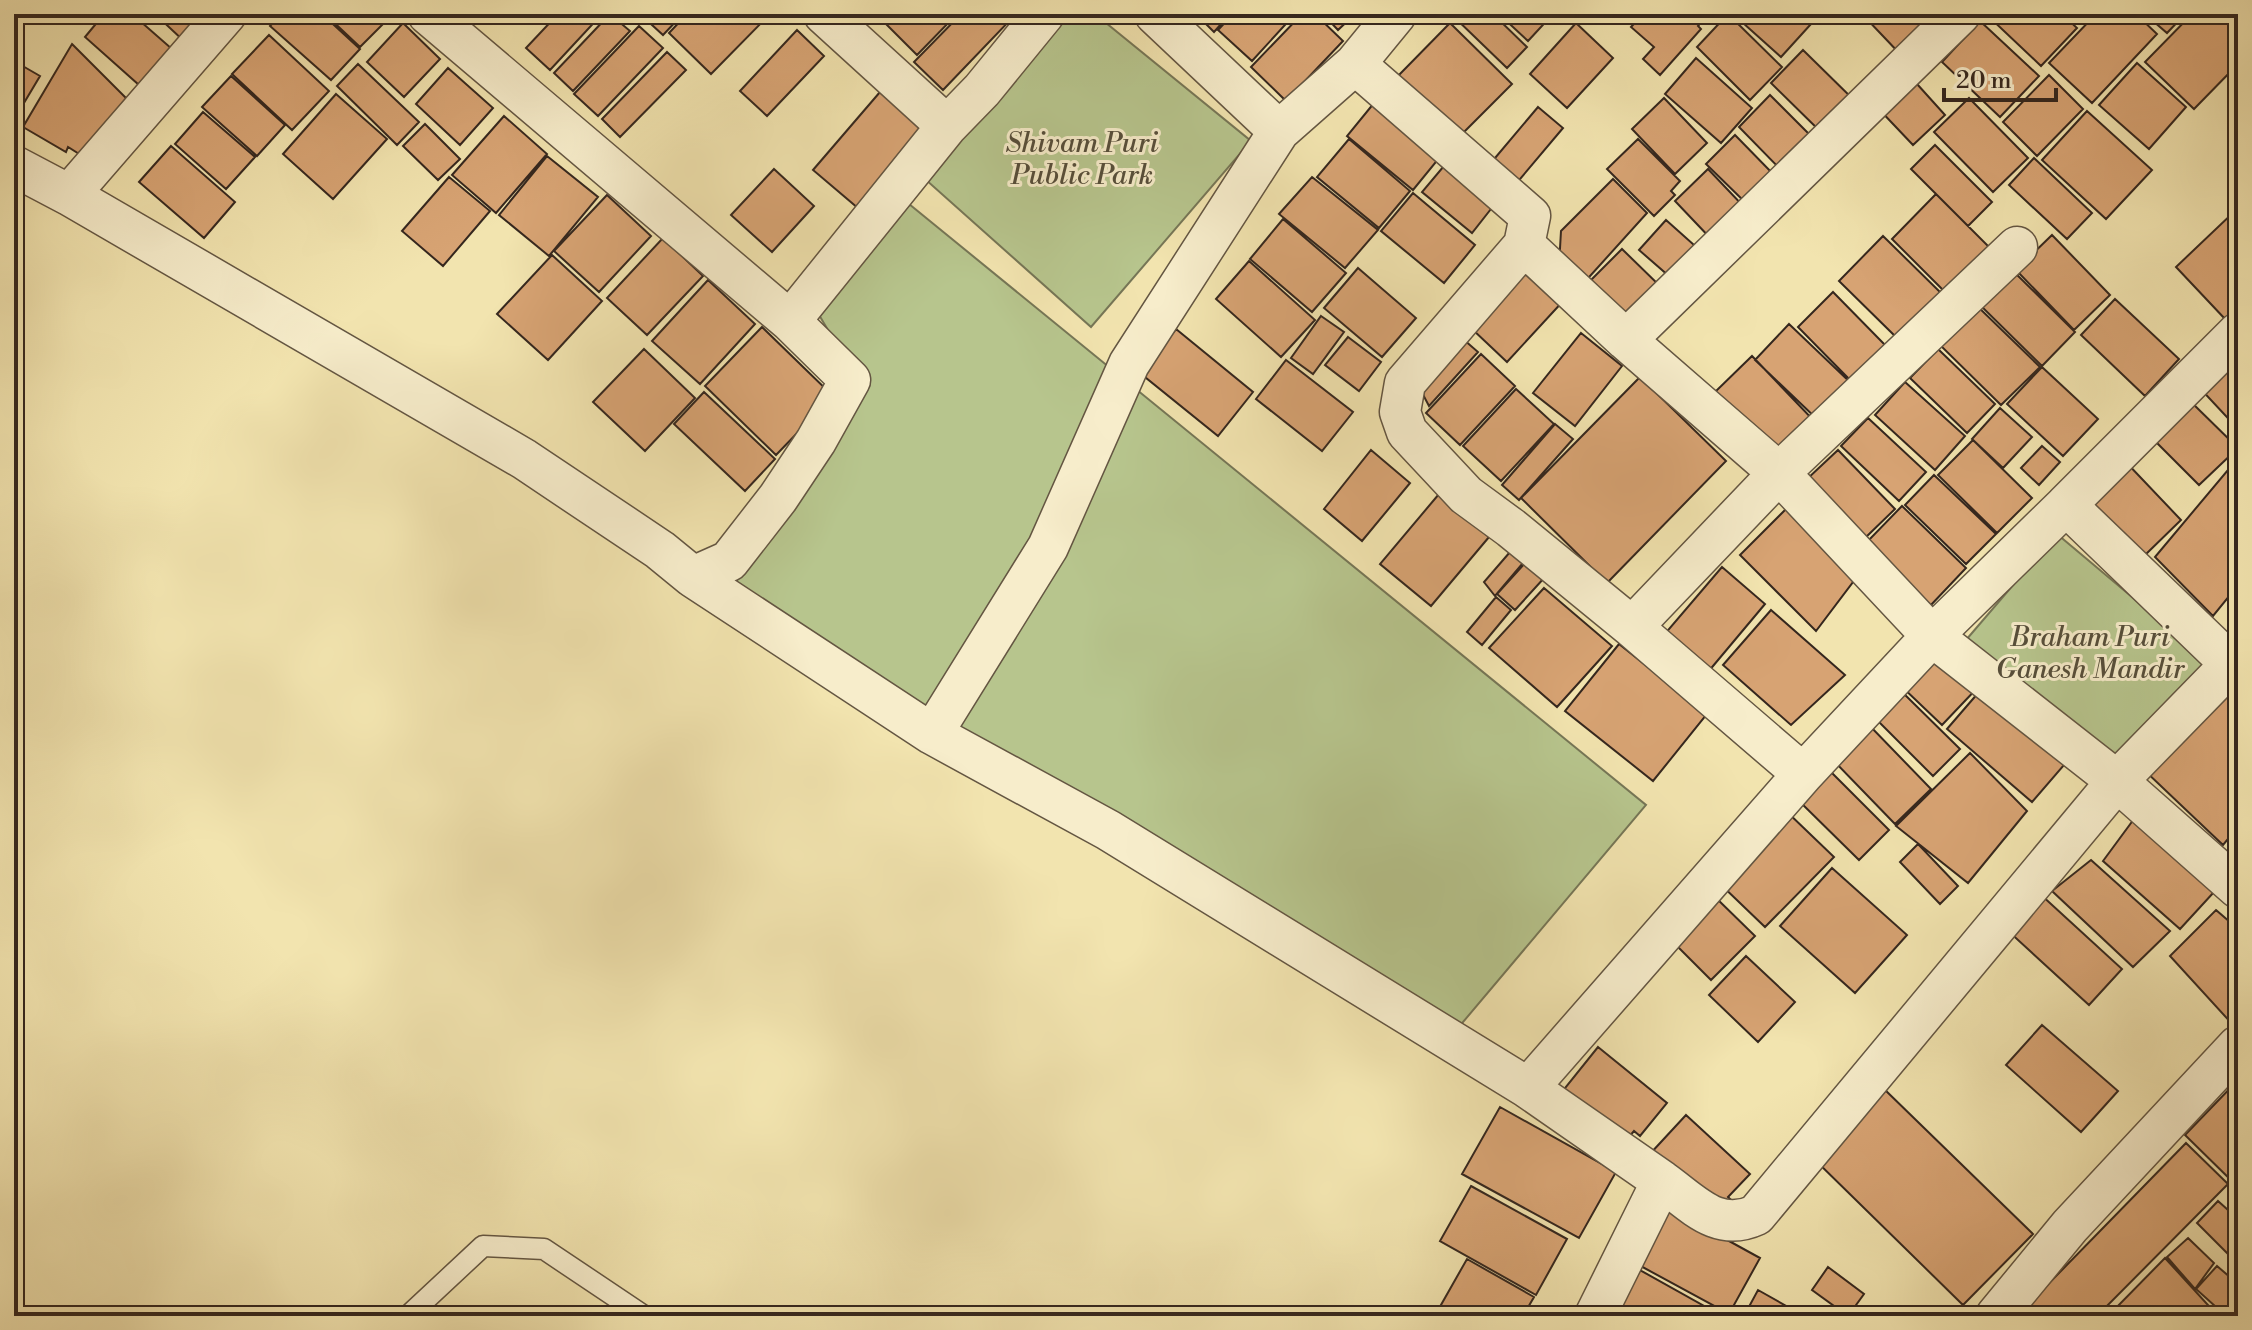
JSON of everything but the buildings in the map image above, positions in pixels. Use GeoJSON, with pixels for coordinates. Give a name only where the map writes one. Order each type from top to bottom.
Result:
{"type":"FeatureCollection","features":[{"type":"Feature","properties":{"kind":"street"},"geometry":{"type":"LineString","coordinates":[[69,195],[226,14]]}},
{"type":"Feature","properties":{"kind":"street"},"geometry":{"type":"LineString","coordinates":[[428,14],[790,321],[850,380],[816,441],[778,498],[729,561],[693,577]]}},
{"type":"Feature","properties":{"kind":"street"},"geometry":{"type":"LineString","coordinates":[[824,14],[947,126]]}},
{"type":"Feature","properties":{"kind":"street"},"geometry":{"type":"LineString","coordinates":[[790,321],[947,126],[982,90],[1044,14]]}},
{"type":"Feature","properties":{"kind":"street"},"geometry":{"type":"LineString","coordinates":[[1155,14],[1279,131]]}},
{"type":"Feature","properties":{"kind":"street"},"geometry":{"type":"LineString","coordinates":[[932,734],[1048,547],[1129,364],[1279,131],[1355,64],[1396,14]]}},
{"type":"Feature","properties":{"kind":"street"},"geometry":{"type":"LineString","coordinates":[[1626,340],[1960,14]]}},
{"type":"Feature","properties":{"kind":"street"},"geometry":{"type":"LineString","coordinates":[[1355,64],[1530,216],[1524,245],[1405,383],[1400,412],[1407,432],[1466,495],[1632,627],[1803,774]]}},
{"type":"Feature","properties":{"kind":"street"},"geometry":{"type":"LineString","coordinates":[[14,166],[524,459],[660,550],[693,577],[932,734],[1108,830],[1528,1088],[1718,1221],[1743,1221],[1756,1215],[2117,781],[2234,660],[2066,505]]}},
{"type":"Feature","properties":{"kind":"street"},"geometry":{"type":"LineString","coordinates":[[1524,245],[1626,340],[1779,473],[1932,636],[2117,781],[2238,888]]}},
{"type":"Feature","properties":{"kind":"street"},"geometry":{"type":"LineString","coordinates":[[1632,627],[1779,473],[2017,247]]}},
{"type":"Feature","properties":{"kind":"street"},"geometry":{"type":"LineString","coordinates":[[1528,1088],[1803,774],[1932,636],[2238,333]]}},
{"type":"Feature","properties":{"kind":"street"},"geometry":{"type":"LineString","coordinates":[[1996,1316],[2070,1226],[2238,1046]]}},
{"type":"Feature","properties":{"kind":"street"},"geometry":{"type":"LineString","coordinates":[[1595,1316],[1662,1181]]}},
{"type":"Feature","properties":{"kind":"lane"},"geometry":{"type":"LineString","coordinates":[[408,1316],[483,1246],[544,1249],[644,1316]]}},
{"type":"Feature","properties":{"kind":"green space","name":"Shivam Puri Public Park"},"geometry":{"type":"Polygon","coordinates":[[[1053,14],[1095,14],[1251,141],[1091,327],[916,171],[1053,14]]]}},
{"type":"Feature","properties":{"kind":"green space"},"geometry":{"type":"Polygon","coordinates":[[[898,195],[1646,805],[1458,1028],[727,586],[865,393],[815,308],[898,195]]]}},
{"type":"Feature","properties":{"kind":"green space","name":"Braham Puri Ganesh Mandir"},"geometry":{"type":"Polygon","coordinates":[[[2057,534],[2213,665],[2120,771],[1966,640],[2057,534]]]}}]}
